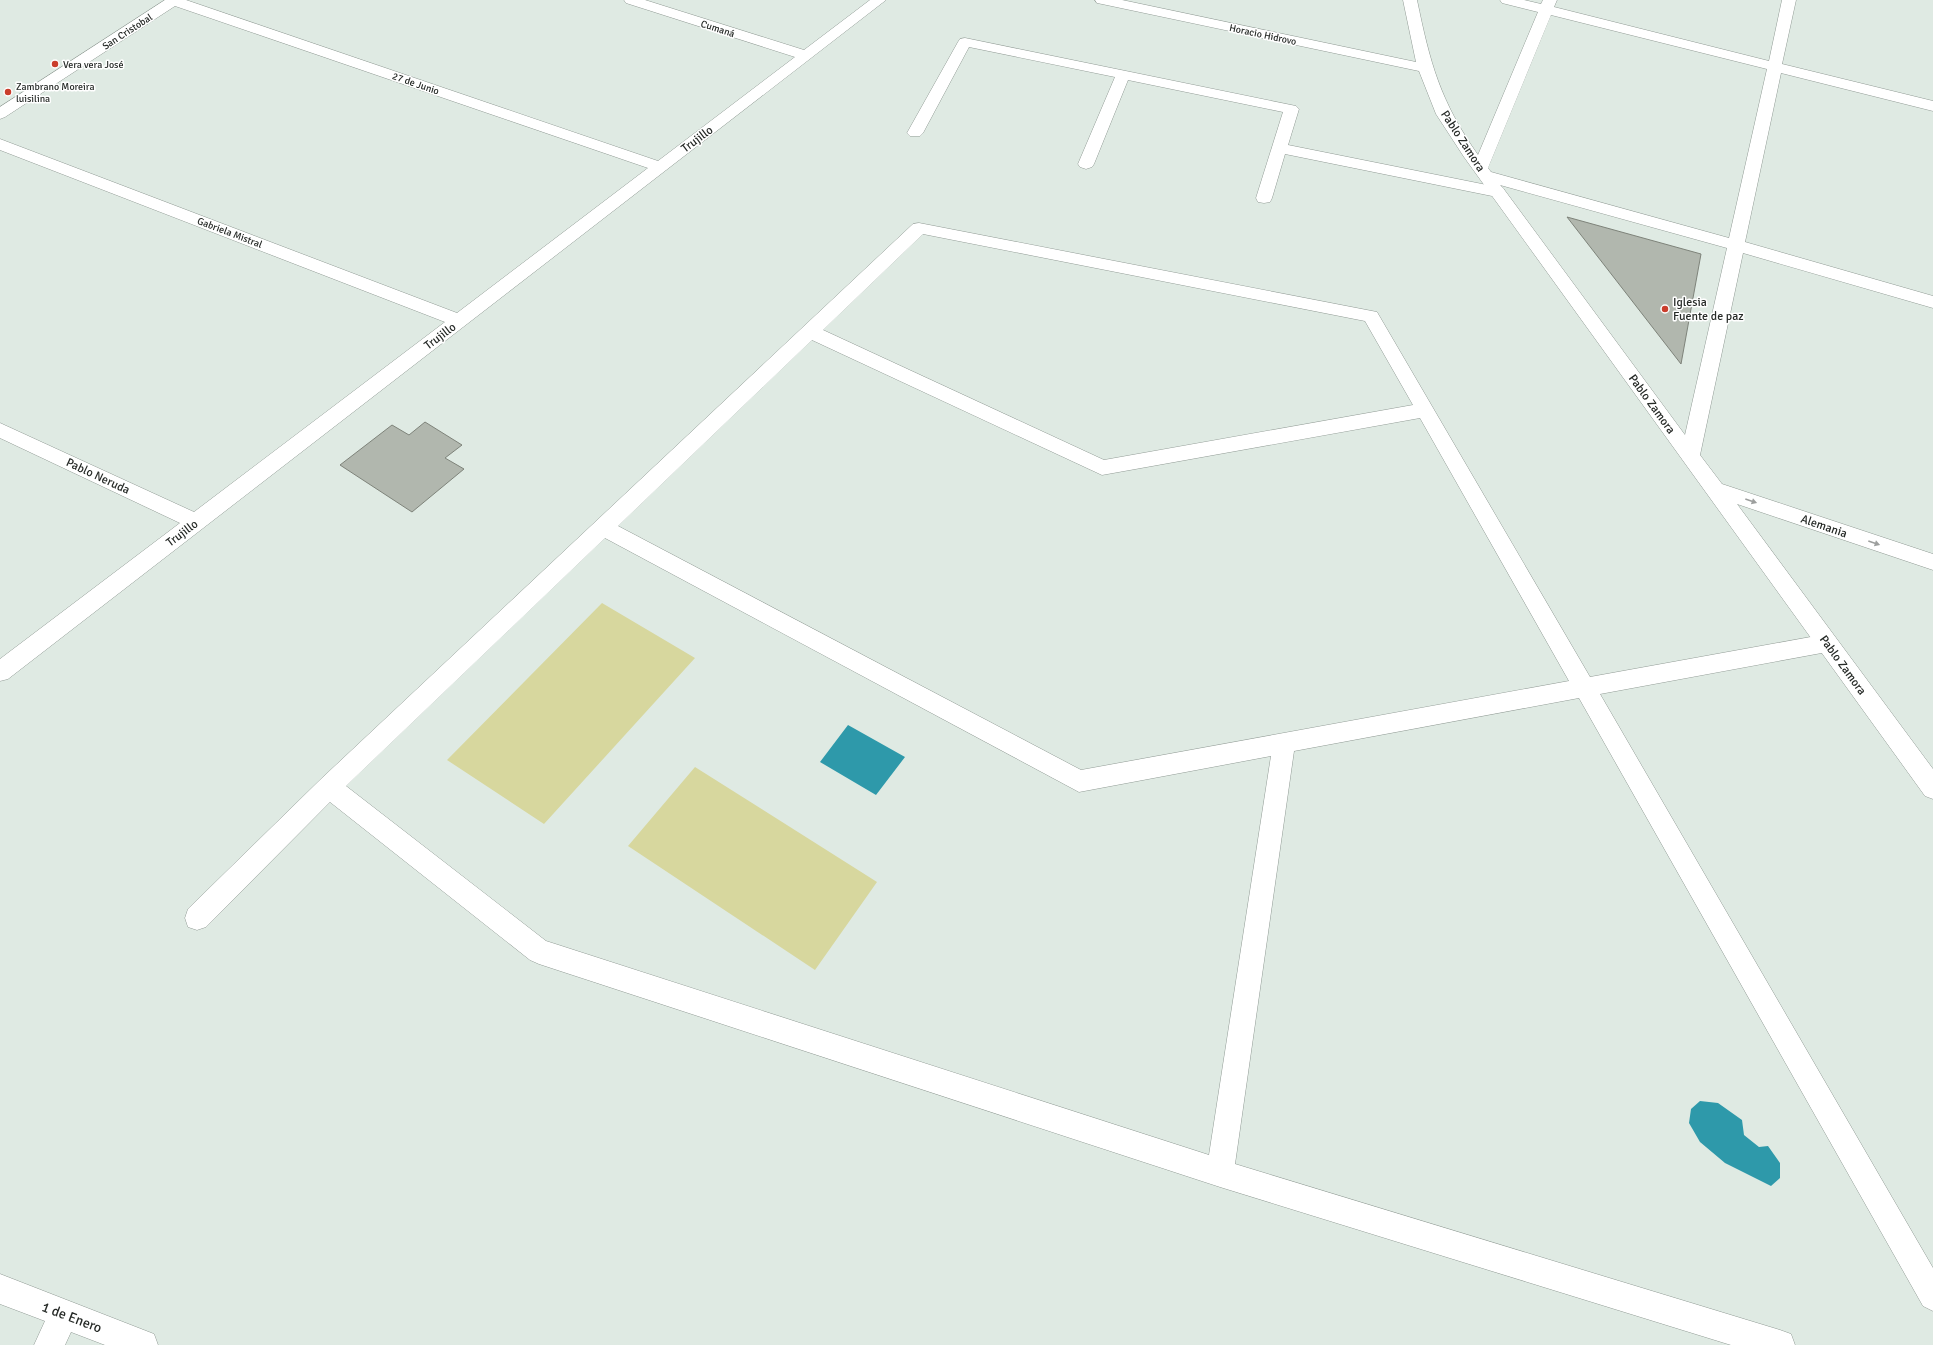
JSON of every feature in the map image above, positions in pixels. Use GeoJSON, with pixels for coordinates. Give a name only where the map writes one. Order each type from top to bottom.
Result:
{"type":"FeatureCollection","features":[{"type":"Feature","properties":{"kind":"street","name":"San Cristobal"},"geometry":{"type":"LineString","coordinates":[[0,114],[173,0]]}},
{"type":"Feature","properties":{"kind":"street","name":"27 de Junio"},"geometry":{"type":"LineString","coordinates":[[173,0],[660,167]]}},
{"type":"Feature","properties":{"kind":"street","name":"Cumaná"},"geometry":{"type":"LineString","coordinates":[[631,0],[806,56]]}},
{"type":"Feature","properties":{"kind":"street","name":"Trujillo"},"geometry":{"type":"LineString","coordinates":[[0,672],[879,0]]}},
{"type":"Feature","properties":{"kind":"street","name":"Pablo Zamora"},"geometry":{"type":"LineString","coordinates":[[1410,0],[1425,68],[1440,106],[1497,192],[1933,788]]}},
{"type":"Feature","properties":{"kind":"street"},"geometry":{"type":"LineString","coordinates":[[1507,0],[1548,5],[1775,67],[1933,106]]}},
{"type":"Feature","properties":{"kind":"street"},"geometry":{"type":"LineString","coordinates":[[1690,456],[1789,0]]}},
{"type":"Feature","properties":{"kind":"street","name":"Horacio Hidrovo"},"geometry":{"type":"LineString","coordinates":[[1108,1],[1425,68]]}},
{"type":"Feature","properties":{"kind":"street"},"geometry":{"type":"LineString","coordinates":[[1548,5],[1484,172],[1933,302]]}},
{"type":"Feature","properties":{"kind":"street"},"geometry":{"type":"LineString","coordinates":[[915,133],[965,42],[1291,109],[1264,198]]}},
{"type":"Feature","properties":{"kind":"street"},"geometry":{"type":"LineString","coordinates":[[1086,164],[1123,75]]}},
{"type":"Feature","properties":{"kind":"street","name":"Gabriela Mistral"},"geometry":{"type":"LineString","coordinates":[[0,144],[460,321]]}},
{"type":"Feature","properties":{"kind":"street"},"geometry":{"type":"LineString","coordinates":[[1279,148],[1497,192]]}},
{"type":"Feature","properties":{"kind":"street"},"geometry":{"type":"LineString","coordinates":[[197,918],[329,787],[919,228],[1371,316],[1933,1296]]}},
{"type":"Feature","properties":{"kind":"street"},"geometry":{"type":"LineString","coordinates":[[810,331],[1102,468],[1424,410]]}},
{"type":"Feature","properties":{"kind":"street","name":"Pablo Neruda"},"geometry":{"type":"LineString","coordinates":[[0,430],[196,522]]}},
{"type":"Feature","properties":{"kind":"street","name":"Alemania"},"geometry":{"type":"LineString","coordinates":[[1714,489],[1933,562]]}},
{"type":"Feature","properties":{"kind":"street"},"geometry":{"type":"LineString","coordinates":[[603,527],[1079,781],[1827,643]]}},
{"type":"Feature","properties":{"kind":"street"},"geometry":{"type":"LineString","coordinates":[[1220,1173],[1284,743]]}},
{"type":"Feature","properties":{"kind":"street"},"geometry":{"type":"LineString","coordinates":[[329,787],[539,951],[1220,1173],[1780,1345]]}},
{"type":"Feature","properties":{"kind":"street","name":"1 de Enero"},"geometry":{"type":"LineString","coordinates":[[0,1289],[143,1345]]}},
{"type":"Feature","properties":{"kind":"street"},"geometry":{"type":"LineString","coordinates":[[48,1345],[64,1314]]}},
{"type":"Feature","properties":{"kind":"green space"},"geometry":{"type":"Polygon","coordinates":[[[602,603],[695,658],[544,824],[447,760],[602,603]]]}},
{"type":"Feature","properties":{"kind":"green space"},"geometry":{"type":"Polygon","coordinates":[[[695,767],[877,882],[815,970],[628,846],[695,767]]]}},
{"type":"Feature","properties":{"kind":"water"},"geometry":{"type":"Polygon","coordinates":[[[848,725],[905,757],[876,795],[820,762],[848,725]]]}},
{"type":"Feature","properties":{"kind":"water"},"geometry":{"type":"Polygon","coordinates":[[[1700,1101],[1718,1103],[1742,1120],[1744,1135],[1759,1147],[1768,1146],[1780,1163],[1780,1178],[1771,1186],[1725,1163],[1700,1142],[1689,1123],[1691,1109],[1700,1101]]]}},
{"type":"Feature","properties":{"kind":"building","name":"Iglesia Fuente de paz"},"geometry":{"type":"Polygon","coordinates":[[[1567,217],[1701,254],[1681,364],[1567,217]]]}},
{"type":"Feature","properties":{"kind":"building"},"geometry":{"type":"Polygon","coordinates":[[[425,422],[462,445],[445,458],[464,469],[412,512],[340,465],[392,425],[409,435],[425,422]]]}},
{"type":"Feature","properties":{"kind":"place","name":"Vera vera José"},"geometry":{"type":"Point","coordinates":[55,64]}},
{"type":"Feature","properties":{"kind":"place","name":"Zambrano Moreira luisilina"},"geometry":{"type":"Point","coordinates":[8,92]}},
{"type":"Feature","properties":{"kind":"place","name":"Iglesia Fuente de paz"},"geometry":{"type":"Point","coordinates":[1665,309]}}]}
